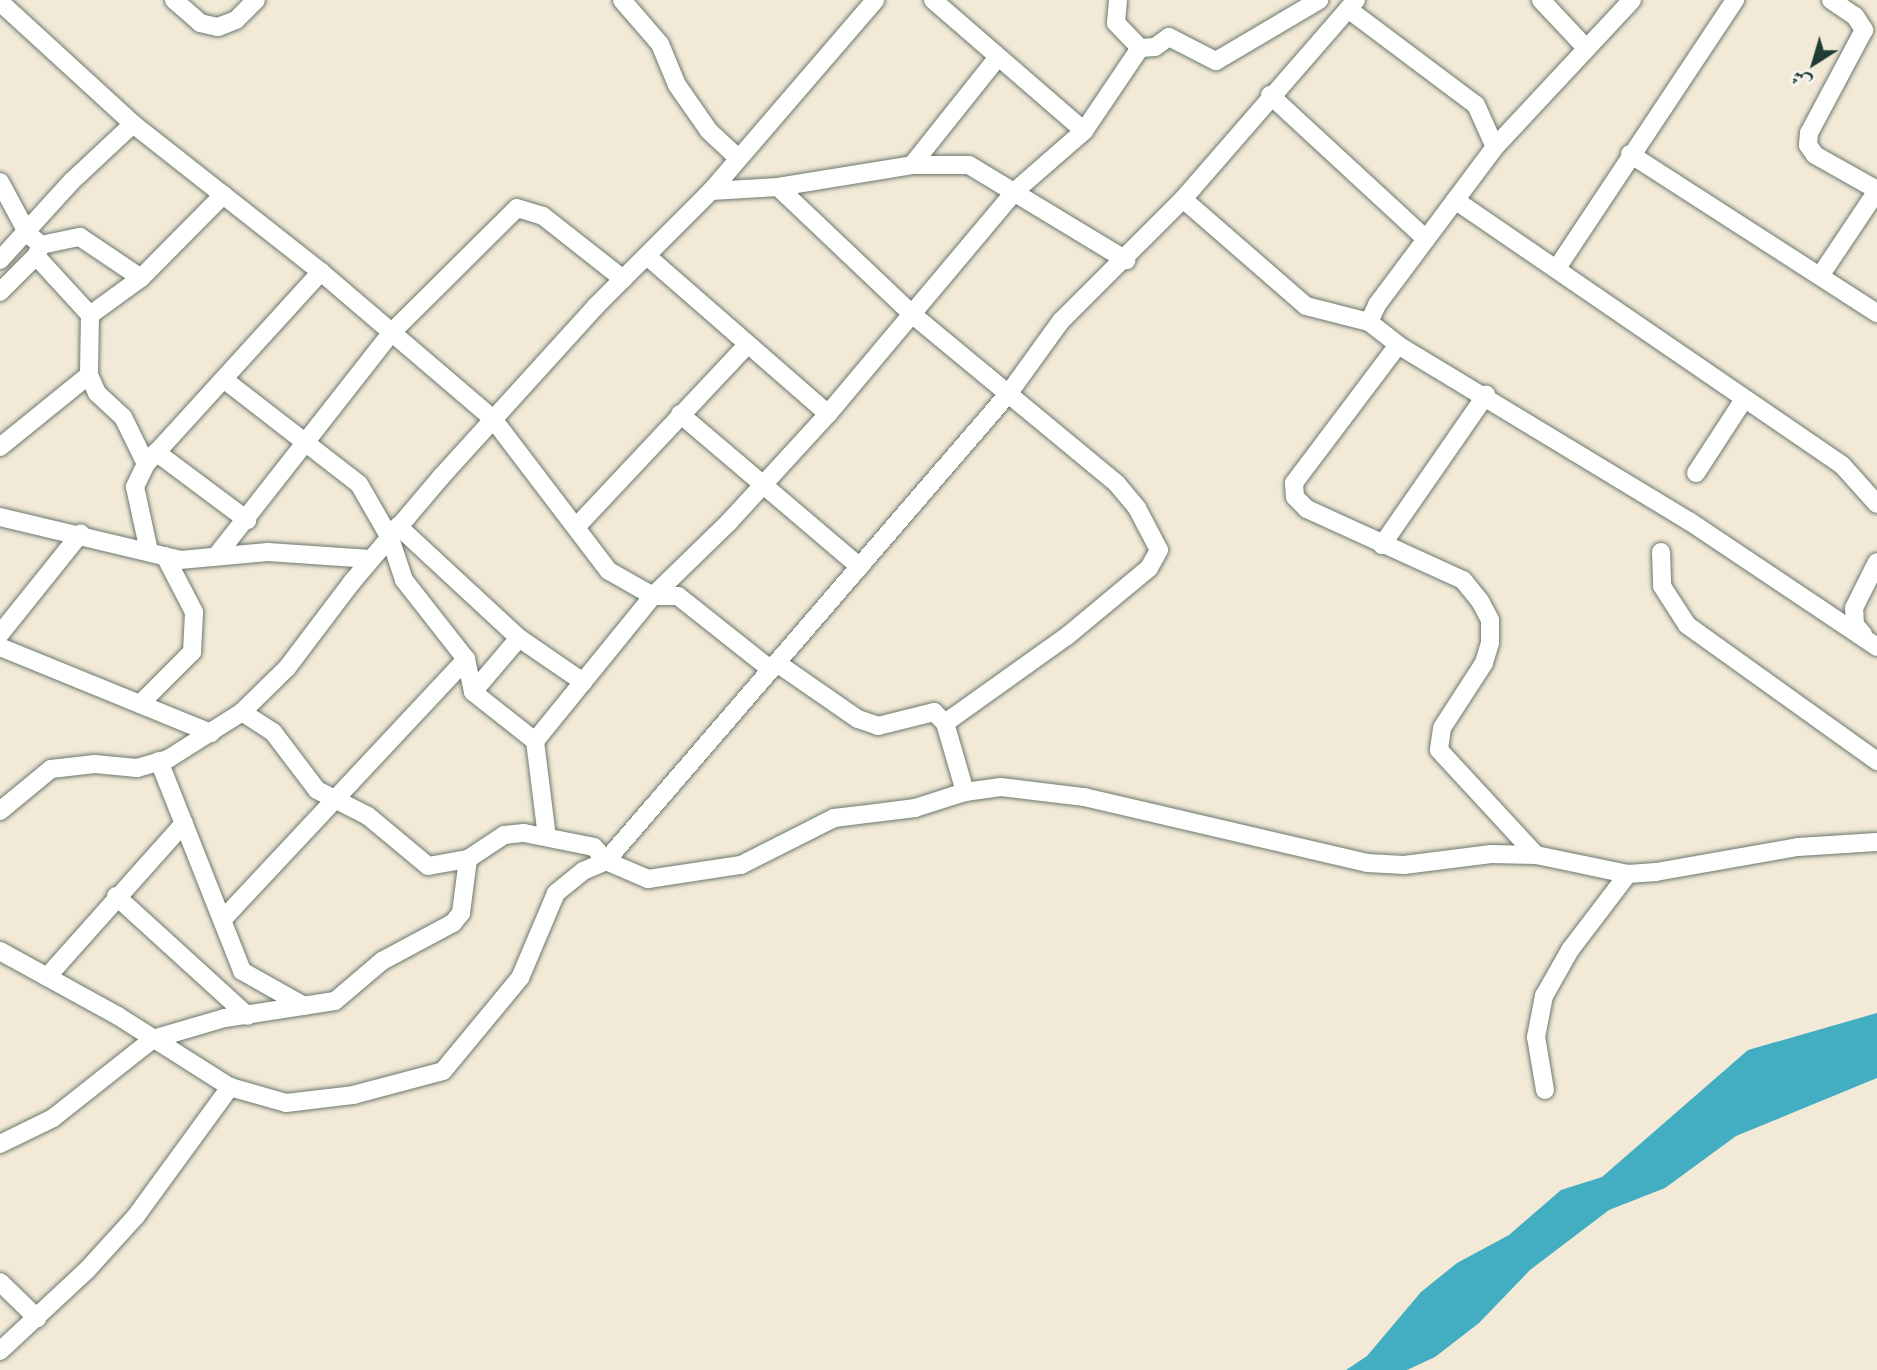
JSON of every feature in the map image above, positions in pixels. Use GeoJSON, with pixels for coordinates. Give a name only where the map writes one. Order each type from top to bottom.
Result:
{"type":"FeatureCollection","features":[{"type":"Feature","properties":{"kind":"street"},"geometry":{"type":"LineString","coordinates":[[174,0],[200,23],[218,27],[236,20],[256,0]]}},
{"type":"Feature","properties":{"kind":"street"},"geometry":{"type":"LineString","coordinates":[[3,804],[51,769],[95,764],[137,768],[159,761],[211,733],[242,712],[287,668],[371,559],[493,419],[623,279],[711,191],[737,157],[875,0]]}},
{"type":"Feature","properties":{"kind":"street"},"geometry":{"type":"LineString","coordinates":[[933,0],[1084,131]]}},
{"type":"Feature","properties":{"kind":"street"},"geometry":{"type":"LineString","coordinates":[[1118,0],[1116,23],[1140,48],[1155,47],[1169,37],[1216,61],[1297,6],[1319,0]]}},
{"type":"Feature","properties":{"kind":"street"},"geometry":{"type":"LineString","coordinates":[[1541,0],[1586,48]]}},
{"type":"Feature","properties":{"kind":"street"},"geometry":{"type":"LineString","coordinates":[[1369,322],[1377,304],[1495,147],[1632,0]]}},
{"type":"Feature","properties":{"kind":"street"},"geometry":{"type":"LineString","coordinates":[[1557,268],[1630,154],[1735,0]]}},
{"type":"Feature","properties":{"kind":"street"},"geometry":{"type":"LineString","coordinates":[[1820,276],[1875,200],[1815,155],[1808,145],[1809,133],[1864,30],[1855,16],[1831,0]]}},
{"type":"Feature","properties":{"kind":"street"},"geometry":{"type":"LineString","coordinates":[[631,4],[660,44],[677,85],[709,131],[737,157]]}},
{"type":"Feature","properties":{"kind":"street"},"geometry":{"type":"LineString","coordinates":[[0,951],[153,1039],[230,1087],[286,1103],[317,1101],[443,1071],[520,978],[556,893],[583,871],[606,861],[1009,393],[1061,321],[1126,260],[1183,199],[1270,95],[1352,4],[1476,106],[1495,147]]}},
{"type":"Feature","properties":{"kind":"street"},"geometry":{"type":"LineString","coordinates":[[6,6],[133,124],[321,272],[493,419],[578,526],[609,571],[653,596],[678,596],[774,666],[858,719],[878,726],[928,711],[945,723],[965,792]]}},
{"type":"Feature","properties":{"kind":"street"},"geometry":{"type":"LineString","coordinates":[[534,741],[653,596],[764,486],[828,414],[1014,192],[1084,131],[1140,48]]}},
{"type":"Feature","properties":{"kind":"street"},"geometry":{"type":"LineString","coordinates":[[912,165],[997,58]]}},
{"type":"Feature","properties":{"kind":"street"},"geometry":{"type":"LineString","coordinates":[[1270,95],[1426,239]]}},
{"type":"Feature","properties":{"kind":"street"},"geometry":{"type":"LineString","coordinates":[[0,292],[35,245],[72,181],[133,124]]}},
{"type":"Feature","properties":{"kind":"street"},"geometry":{"type":"LineString","coordinates":[[1630,154],[1877,313]]}},
{"type":"Feature","properties":{"kind":"street"},"geometry":{"type":"LineString","coordinates":[[711,191],[778,187],[912,165],[969,165],[1126,260]]}},
{"type":"Feature","properties":{"kind":"street"},"geometry":{"type":"LineString","coordinates":[[0,182],[35,245],[90,315],[89,375],[97,393],[123,416],[151,458],[247,520]]}},
{"type":"Feature","properties":{"kind":"street"},"geometry":{"type":"LineString","coordinates":[[778,187],[913,315],[1117,484],[1137,508],[1159,550],[1149,568],[1067,636],[945,723]]}},
{"type":"Feature","properties":{"kind":"street"},"geometry":{"type":"LineString","coordinates":[[90,315],[141,278],[223,195]]}},
{"type":"Feature","properties":{"kind":"street"},"geometry":{"type":"LineString","coordinates":[[1183,199],[1306,306],[1369,322],[1398,345],[1486,395],[1872,643]]}},
{"type":"Feature","properties":{"kind":"street"},"geometry":{"type":"LineString","coordinates":[[1455,200],[1557,268],[1744,401],[1842,465],[1877,504]]}},
{"type":"Feature","properties":{"kind":"street"},"geometry":{"type":"LineString","coordinates":[[217,555],[391,333],[517,208],[543,216],[623,279]]}},
{"type":"Feature","properties":{"kind":"street"},"geometry":{"type":"LineString","coordinates":[[0,260],[35,245],[80,237],[141,278]]}},
{"type":"Feature","properties":{"kind":"street"},"geometry":{"type":"LineString","coordinates":[[647,256],[828,414]]}},
{"type":"Feature","properties":{"kind":"street"},"geometry":{"type":"LineString","coordinates":[[140,704],[192,652],[194,612],[157,553],[135,487],[151,458],[226,381],[321,272]]}},
{"type":"Feature","properties":{"kind":"street"},"geometry":{"type":"LineString","coordinates":[[578,526],[748,344]]}},
{"type":"Feature","properties":{"kind":"street"},"geometry":{"type":"LineString","coordinates":[[1398,345],[1294,483],[1295,497],[1307,509],[1463,580],[1490,620],[1484,663],[1442,728],[1439,750],[1536,855]]}},
{"type":"Feature","properties":{"kind":"street"},"geometry":{"type":"LineString","coordinates":[[0,447],[89,375]]}},
{"type":"Feature","properties":{"kind":"street"},"geometry":{"type":"LineString","coordinates":[[226,381],[306,440],[359,484],[394,532],[519,638],[583,682]]}},
{"type":"Feature","properties":{"kind":"street"},"geometry":{"type":"LineString","coordinates":[[1382,545],[1486,395]]}},
{"type":"Feature","properties":{"kind":"street"},"geometry":{"type":"LineString","coordinates":[[1696,473],[1744,401]]}},
{"type":"Feature","properties":{"kind":"street"},"geometry":{"type":"LineString","coordinates":[[680,414],[860,567]]}},
{"type":"Feature","properties":{"kind":"street"},"geometry":{"type":"LineString","coordinates":[[0,517],[80,533],[180,560],[282,552],[371,559]]}},
{"type":"Feature","properties":{"kind":"street"},"geometry":{"type":"LineString","coordinates":[[394,532],[404,580],[466,659],[473,692],[534,741],[547,837]]}},
{"type":"Feature","properties":{"kind":"street"},"geometry":{"type":"LineString","coordinates":[[0,634],[80,533]]}},
{"type":"Feature","properties":{"kind":"street"},"geometry":{"type":"LineString","coordinates":[[1661,552],[1662,586],[1687,625],[1877,761]]}},
{"type":"Feature","properties":{"kind":"street"},"geometry":{"type":"LineString","coordinates":[[1872,643],[1855,625],[1854,608],[1877,562]]}},
{"type":"Feature","properties":{"kind":"street"},"geometry":{"type":"LineString","coordinates":[[473,692],[519,638]]}},
{"type":"Feature","properties":{"kind":"street"},"geometry":{"type":"LineString","coordinates":[[0,647],[211,733]]}},
{"type":"Feature","properties":{"kind":"street"},"geometry":{"type":"LineString","coordinates":[[223,919],[466,659]]}},
{"type":"Feature","properties":{"kind":"street"},"geometry":{"type":"LineString","coordinates":[[242,712],[273,732],[302,774],[333,800],[368,816],[428,866],[468,859],[504,835],[547,837],[594,847],[606,861],[648,879],[741,865],[834,818],[915,808],[965,792],[1001,787],[1084,797],[1367,863],[1404,865],[1491,854],[1536,855],[1628,874],[1798,846],[1877,842]]}},
{"type":"Feature","properties":{"kind":"street"},"geometry":{"type":"LineString","coordinates":[[159,761],[184,823],[197,865],[223,919],[242,971],[304,1006]]}},
{"type":"Feature","properties":{"kind":"street"},"geometry":{"type":"LineString","coordinates":[[47,977],[116,896],[184,823]]}},
{"type":"Feature","properties":{"kind":"street"},"geometry":{"type":"LineString","coordinates":[[0,1144],[53,1118],[153,1039],[191,1026],[335,1001],[382,961],[453,923],[461,913],[468,859]]}},
{"type":"Feature","properties":{"kind":"street"},"geometry":{"type":"LineString","coordinates":[[1545,1090],[1536,1037],[1544,996],[1570,950],[1628,874]]}},
{"type":"Feature","properties":{"kind":"street"},"geometry":{"type":"LineString","coordinates":[[116,896],[248,1016]]}},
{"type":"Feature","properties":{"kind":"street"},"geometry":{"type":"LineString","coordinates":[[0,1351],[37,1318],[136,1216],[230,1087]]}},
{"type":"Feature","properties":{"kind":"street"},"geometry":{"type":"LineString","coordinates":[[0,1282],[37,1318]]}},
{"type":"Feature","properties":{"kind":"water"},"geometry":{"type":"Polygon","coordinates":[[[1877,1013],[1877,1078],[1736,1136],[1665,1188],[1609,1210],[1530,1270],[1479,1323],[1435,1357],[1407,1370],[1346,1370],[1367,1356],[1421,1292],[1457,1263],[1509,1235],[1561,1190],[1602,1177],[1748,1050],[1877,1013]]]}}]}
